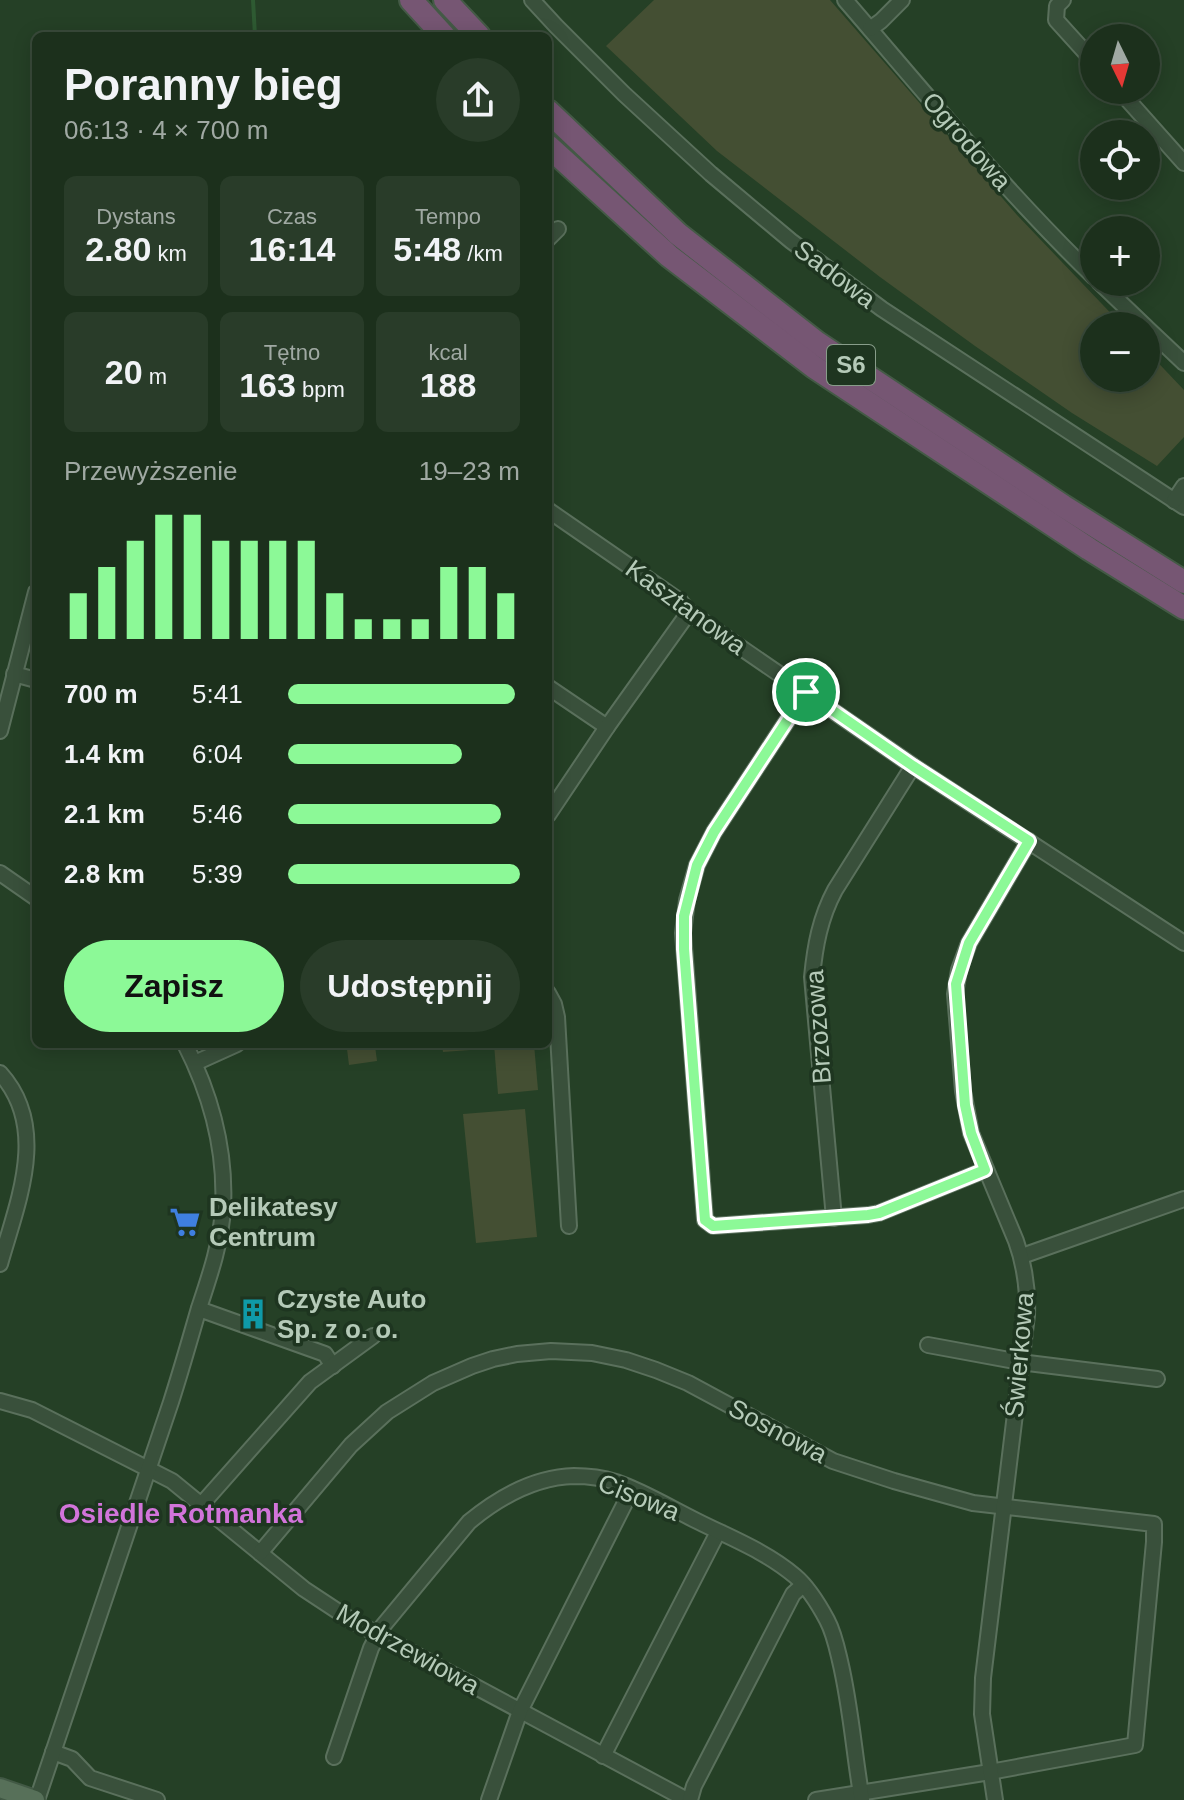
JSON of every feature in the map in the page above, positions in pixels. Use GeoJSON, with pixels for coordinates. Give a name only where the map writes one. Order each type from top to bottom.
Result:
{"type":"FeatureCollection","features":[{"type":"Feature","properties":{"kind":"highway"},"geometry":{"type":"LineString","coordinates":[[411,0],[440,32]]}},
{"type":"Feature","properties":{"kind":"highway"},"geometry":{"type":"LineString","coordinates":[[445,0],[475,32]]}},
{"type":"Feature","properties":{"kind":"highway","name":"S6"},"geometry":{"type":"LineString","coordinates":[[552,115],[678,234],[816,342],[1063,506],[1184,582]]}},
{"type":"Feature","properties":{"kind":"highway","name":"S6"},"geometry":{"type":"LineString","coordinates":[[552,150],[669,256],[814,367],[1089,549],[1184,608]]}},
{"type":"Feature","properties":{"kind":"main road"},"geometry":{"type":"LineString","coordinates":[[0,1788],[36,1800]]}},
{"type":"Feature","properties":{"kind":"street","name":"Sadowa"},"geometry":{"type":"LineString","coordinates":[[532,0],[624,94],[711,174],[791,241],[882,309],[1179,504]]}},
{"type":"Feature","properties":{"kind":"street","name":"Ogrodowa"},"geometry":{"type":"LineString","coordinates":[[845,0],[1029,210],[1080,263]]}},
{"type":"Feature","properties":{"kind":"street"},"geometry":{"type":"LineString","coordinates":[[870,29],[902,0]]}},
{"type":"Feature","properties":{"kind":"street"},"geometry":{"type":"LineString","coordinates":[[1063,0],[1057,6],[1056,20],[1080,47]]}},
{"type":"Feature","properties":{"kind":"street"},"geometry":{"type":"LineString","coordinates":[[1131,104],[1184,163]]}},
{"type":"Feature","properties":{"kind":"street"},"geometry":{"type":"LineString","coordinates":[[1114,296],[1131,312]]}},
{"type":"Feature","properties":{"kind":"street"},"geometry":{"type":"LineString","coordinates":[[1160,340],[1184,363]]}},
{"type":"Feature","properties":{"kind":"street"},"geometry":{"type":"LineString","coordinates":[[1179,504],[1184,486]]}},
{"type":"Feature","properties":{"kind":"street","name":"Kasztanowa"},"geometry":{"type":"LineString","coordinates":[[552,513],[681,602],[689,612],[913,766],[1184,943]]}},
{"type":"Feature","properties":{"kind":"street"},"geometry":{"type":"LineString","coordinates":[[0,731],[32,607]]}},
{"type":"Feature","properties":{"kind":"street"},"geometry":{"type":"LineString","coordinates":[[552,809],[689,612]]}},
{"type":"Feature","properties":{"kind":"street"},"geometry":{"type":"LineString","coordinates":[[14,674],[32,679]]}},
{"type":"Feature","properties":{"kind":"street"},"geometry":{"type":"LineString","coordinates":[[552,690],[607,727]]}},
{"type":"Feature","properties":{"kind":"street"},"geometry":{"type":"LineString","coordinates":[[806,692],[714,832],[697,865],[684,916],[705,1220],[713,1226],[879,1213],[985,1170]]}},
{"type":"Feature","properties":{"kind":"street","name":"Brzozowa"},"geometry":{"type":"LineString","coordinates":[[834,1218],[812,977],[817,938],[827,904],[913,766]]}},
{"type":"Feature","properties":{"kind":"street","name":"Świerkowa"},"geometry":{"type":"LineString","coordinates":[[995,1800],[982,1714],[983,1678],[1028,1300],[1022,1256],[971,1133],[965,1105],[956,984],[969,943],[1029,841]]}},
{"type":"Feature","properties":{"kind":"street"},"geometry":{"type":"LineString","coordinates":[[0,873],[32,895]]}},
{"type":"Feature","properties":{"kind":"street"},"geometry":{"type":"LineString","coordinates":[[552,1000],[557,1017],[569,1226]]}},
{"type":"Feature","properties":{"kind":"street"},"geometry":{"type":"LineString","coordinates":[[36,1800],[149,1469],[217,1251],[223,1212],[218,1135],[211,1108],[187,1048]]}},
{"type":"Feature","properties":{"kind":"street"},"geometry":{"type":"LineString","coordinates":[[195,1063],[228,1048]]}},
{"type":"Feature","properties":{"kind":"street"},"geometry":{"type":"LineString","coordinates":[[0,1073],[10,1084],[20,1107],[28,1148],[25,1172],[0,1264]]}},
{"type":"Feature","properties":{"kind":"street"},"geometry":{"type":"LineString","coordinates":[[1022,1256],[1184,1199]]}},
{"type":"Feature","properties":{"kind":"street"},"geometry":{"type":"LineString","coordinates":[[199,1309],[325,1354],[333,1366]]}},
{"type":"Feature","properties":{"kind":"street"},"geometry":{"type":"LineString","coordinates":[[202,1504],[310,1382],[373,1336]]}},
{"type":"Feature","properties":{"kind":"street"},"geometry":{"type":"LineString","coordinates":[[928,1345],[1020,1362],[1157,1379]]}},
{"type":"Feature","properties":{"kind":"street","name":"Sosnowa"},"geometry":{"type":"LineString","coordinates":[[260,1553],[351,1445],[387,1412],[433,1383],[472,1366],[517,1354],[551,1351],[592,1353],[626,1360],[688,1383],[796,1442],[853,1469],[973,1503],[1154,1524],[1135,1745],[990,1772]]}},
{"type":"Feature","properties":{"kind":"street","name":"Modrzewiowa"},"geometry":{"type":"LineString","coordinates":[[0,1401],[32,1410],[172,1481],[317,1599],[378,1635],[688,1800]]}},
{"type":"Feature","properties":{"kind":"street","name":"Cisowa"},"geometry":{"type":"LineString","coordinates":[[334,1757],[378,1635],[469,1522],[512,1493],[554,1478],[574,1476],[599,1478],[632,1489],[772,1560],[796,1577],[829,1623],[836,1644],[845,1682],[861,1796]]}},
{"type":"Feature","properties":{"kind":"street"},"geometry":{"type":"LineString","coordinates":[[489,1800],[520,1711],[632,1489]]}},
{"type":"Feature","properties":{"kind":"street"},"geometry":{"type":"LineString","coordinates":[[603,1756],[718,1532]]}},
{"type":"Feature","properties":{"kind":"street"},"geometry":{"type":"LineString","coordinates":[[688,1800],[793,1594],[803,1585]]}},
{"type":"Feature","properties":{"kind":"street"},"geometry":{"type":"LineString","coordinates":[[53,1752],[72,1759],[90,1778],[157,1800]]}},
{"type":"Feature","properties":{"kind":"street"},"geometry":{"type":"LineString","coordinates":[[816,1800],[861,1796],[990,1772]]}},
{"type":"Feature","properties":{"kind":"green space"},"geometry":{"type":"Polygon","coordinates":[[[654,0],[830,0],[1017,215],[1080,281],[1080,296],[1094,296],[1110,312],[1080,312],[1080,392],[1160,392],[1160,365],[1184,390],[1184,437],[1157,466],[1072,413],[880,277],[717,151],[606,46],[654,0]]]}},
{"type":"Feature","properties":{"kind":"green space"},"geometry":{"type":"Polygon","coordinates":[[[375,1048],[377,1061],[349,1065],[347,1049],[375,1048]]]}},
{"type":"Feature","properties":{"kind":"green space"},"geometry":{"type":"Polygon","coordinates":[[[442,1048],[484,1048],[484,1049],[443,1052],[442,1048]]]}},
{"type":"Feature","properties":{"kind":"green space"},"geometry":{"type":"Polygon","coordinates":[[[494,1048],[534,1048],[538,1090],[498,1094],[494,1048]]]}},
{"type":"Feature","properties":{"kind":"green space"},"geometry":{"type":"Polygon","coordinates":[[[525,1109],[537,1237],[476,1243],[463,1114],[525,1109]]]}},
{"type":"Feature","properties":{"kind":"waterway"},"geometry":{"type":"LineString","coordinates":[[253,0],[255,32]]}},
{"type":"Feature","properties":{"kind":"place","name":"Delikatesy Centrum"},"geometry":{"type":"Point","coordinates":[185,1222]}},
{"type":"Feature","properties":{"kind":"place","name":"Czyste Auto Sp. z o. o."},"geometry":{"type":"Point","coordinates":[253,1314]}},
{"type":"Feature","properties":{"kind":"district","name":"Osiedle Rotmanka"},"geometry":{"type":"Point","coordinates":[181,1513]}},
{"type":"Feature","properties":{"kind":"route"},"geometry":{"type":"LineString","coordinates":[[806,692],[1029,841],[969,943],[956,984],[965,1105],[971,1133],[985,1170],[879,1213],[713,1226],[705,1220],[684,916],[697,865],[714,832],[806,692]]}}]}
